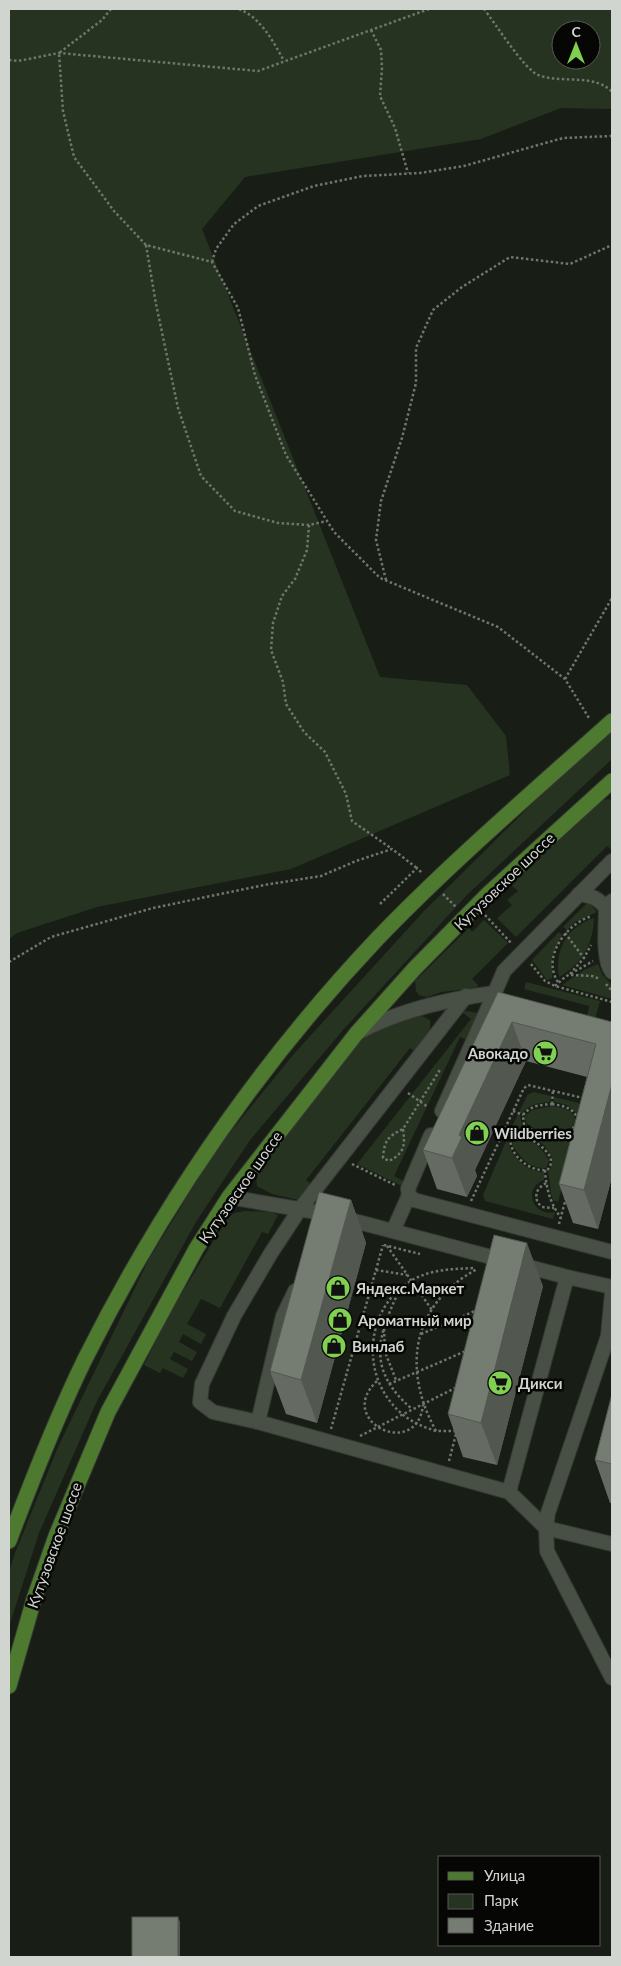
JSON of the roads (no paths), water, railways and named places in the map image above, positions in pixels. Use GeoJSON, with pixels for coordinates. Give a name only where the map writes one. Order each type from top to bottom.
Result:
{"type":"FeatureCollection","features":[{"type":"Feature","properties":{"kind":"main road"},"geometry":{"type":"LineString","coordinates":[[9,1541],[52,1432],[84,1360],[154,1234],[236,1112],[309,1016],[377,940],[452,863],[612,720]]}},
{"type":"Feature","properties":{"kind":"main road","name":"Кутузовское шоссе"},"geometry":{"type":"LineString","coordinates":[[9,1686],[34,1599],[56,1536],[108,1412],[196,1249],[229,1197],[356,1034],[415,968],[489,893],[612,781]]}},
{"type":"Feature","properties":{"kind":"lane"},"geometry":{"type":"LineString","coordinates":[[393,1231],[441,1113],[504,971],[525,957],[580,894],[611,868]]}},
{"type":"Feature","properties":{"kind":"lane"},"geometry":{"type":"LineString","coordinates":[[580,894],[592,896],[600,900],[605,908],[606,958],[609,969],[612,972]]}},
{"type":"Feature","properties":{"kind":"lane"},"geometry":{"type":"LineString","coordinates":[[356,1034],[373,1024],[436,1003],[466,996],[493,996],[517,1006]]}},
{"type":"Feature","properties":{"kind":"lane"},"geometry":{"type":"LineString","coordinates":[[466,996],[300,1209],[271,1252],[234,1316],[202,1384],[200,1402],[213,1412],[258,1422],[509,1492],[546,1528],[612,1544]]}},
{"type":"Feature","properties":{"kind":"lane"},"geometry":{"type":"LineString","coordinates":[[408,1192],[414,1200],[612,1252]]}},
{"type":"Feature","properties":{"kind":"lane"},"geometry":{"type":"LineString","coordinates":[[229,1197],[332,1215],[567,1277],[612,1287]]}},
{"type":"Feature","properties":{"kind":"lane"},"geometry":{"type":"LineString","coordinates":[[324,1232],[332,1215]]}},
{"type":"Feature","properties":{"kind":"lane"},"geometry":{"type":"LineString","coordinates":[[509,1492],[567,1277]]}},
{"type":"Feature","properties":{"kind":"lane"},"geometry":{"type":"LineString","coordinates":[[258,1422],[283,1316],[300,1282]]}},
{"type":"Feature","properties":{"kind":"lane"},"geometry":{"type":"LineString","coordinates":[[612,1293],[608,1336],[548,1513],[546,1528],[547,1551],[612,1678]]}},
{"type":"Feature","properties":{"kind":"place","name":"Авокадо"},"geometry":{"type":"Point","coordinates":[545,1053]}},
{"type":"Feature","properties":{"kind":"place","name":"Wildberries"},"geometry":{"type":"Point","coordinates":[477,1133]}},
{"type":"Feature","properties":{"kind":"place","name":"Яндекс.Маркет"},"geometry":{"type":"Point","coordinates":[338,1288]}},
{"type":"Feature","properties":{"kind":"place","name":"Ароматный мир"},"geometry":{"type":"Point","coordinates":[340,1320]}},
{"type":"Feature","properties":{"kind":"place","name":"Винлаб"},"geometry":{"type":"Point","coordinates":[334,1346]}},
{"type":"Feature","properties":{"kind":"place","name":"Дикси"},"geometry":{"type":"Point","coordinates":[500,1383]}}]}
